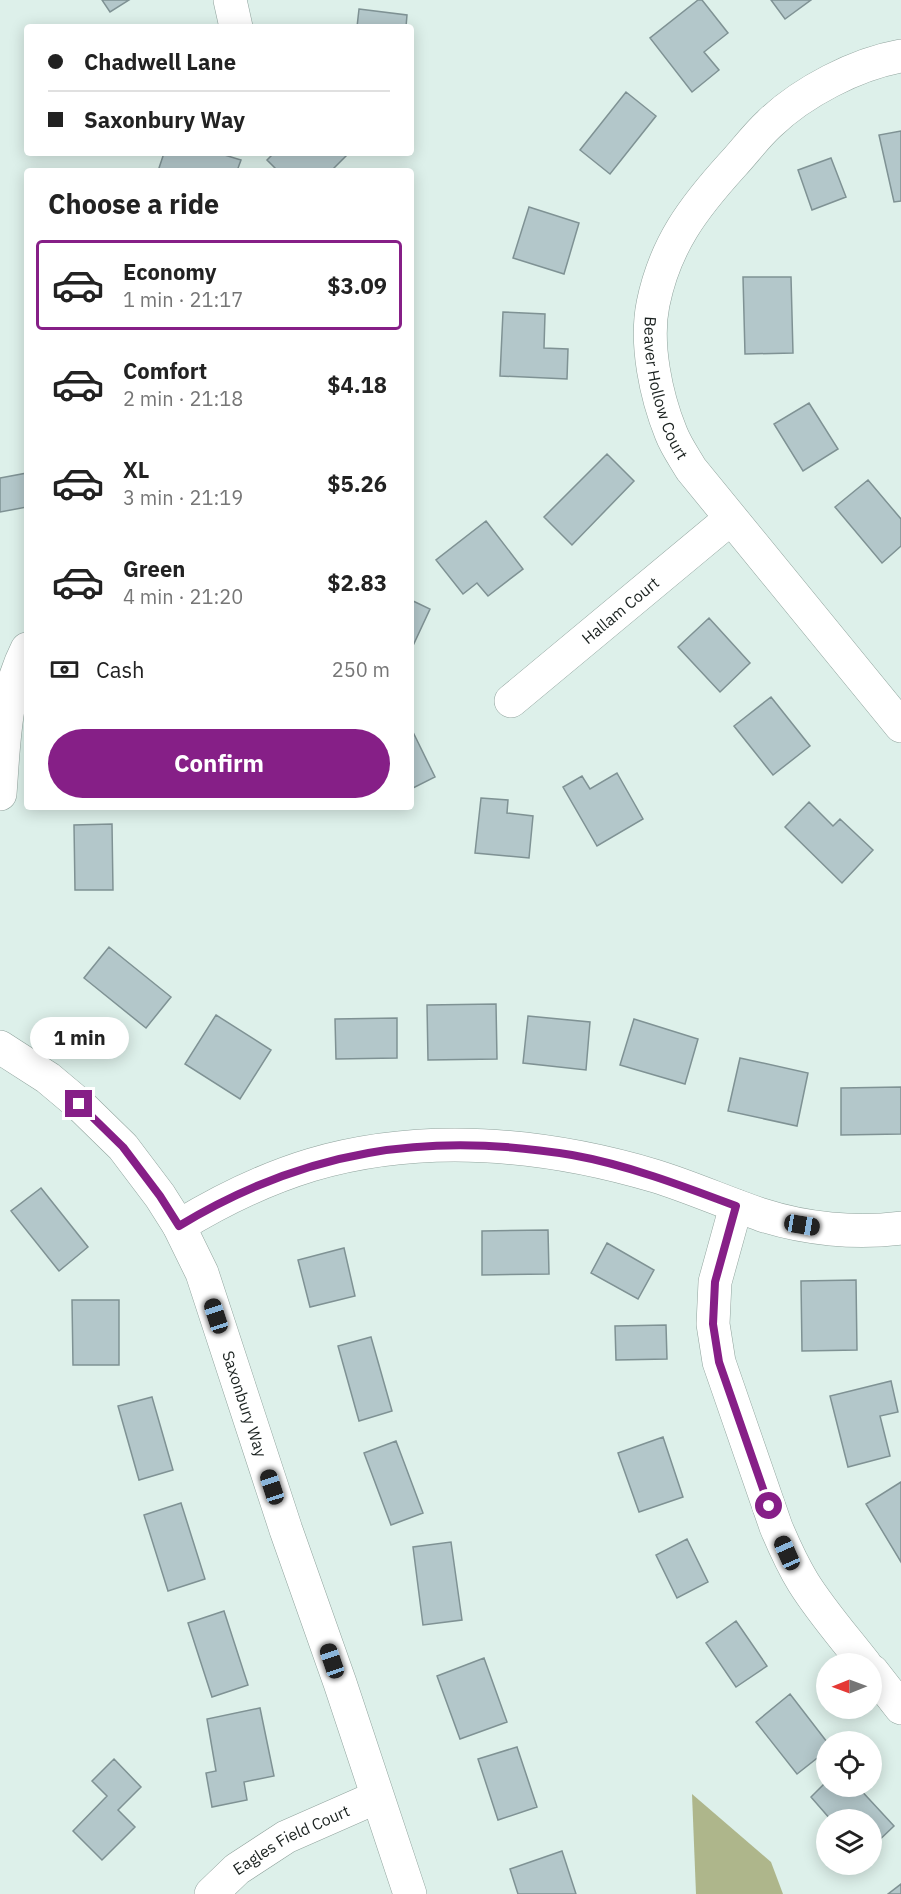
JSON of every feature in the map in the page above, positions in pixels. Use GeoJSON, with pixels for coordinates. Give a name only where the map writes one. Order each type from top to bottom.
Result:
{"type":"FeatureCollection","features":[{"type":"Feature","properties":{"kind":"street"},"geometry":{"type":"LineString","coordinates":[[230,0],[235,24]]}},
{"type":"Feature","properties":{"kind":"street","name":"Beaver Hollow Court"},"geometry":{"type":"LineString","coordinates":[[901,56],[851,71],[800,99],[770,123],[710,189],[683,224],[664,263],[653,304],[651,323],[651,347],[658,394],[671,435],[691,469],[901,726]]}},
{"type":"Feature","properties":{"kind":"street","name":"Hallam Court"},"geometry":{"type":"LineString","coordinates":[[511,701],[730,519]]}},
{"type":"Feature","properties":{"kind":"street"},"geometry":{"type":"LineString","coordinates":[[0,794],[9,700],[24,654]]}},
{"type":"Feature","properties":{"kind":"street","name":"Saxonbury Way"},"geometry":{"type":"LineString","coordinates":[[0,1047],[48,1078],[116,1140],[160,1196],[179,1226],[202,1273],[286,1530],[410,1894]]}},
{"type":"Feature","properties":{"kind":"street"},"geometry":{"type":"LineString","coordinates":[[179,1226],[253,1187],[311,1165],[371,1151],[424,1145],[498,1146],[573,1155],[656,1176],[763,1215],[815,1227],[869,1230],[901,1228]]}},
{"type":"Feature","properties":{"kind":"street"},"geometry":{"type":"LineString","coordinates":[[736,1206],[715,1282],[713,1324],[719,1362],[787,1553],[820,1607],[857,1653]]}},
{"type":"Feature","properties":{"kind":"street"},"geometry":{"type":"LineString","coordinates":[[882,1683],[901,1707]]}},
{"type":"Feature","properties":{"kind":"street","name":"Eagles Field Court"},"geometry":{"type":"LineString","coordinates":[[211,1894],[237,1869],[286,1838],[311,1824],[377,1797]]}},
{"type":"Feature","properties":{"kind":"green space"},"geometry":{"type":"Polygon","coordinates":[[[692,1794],[771,1862],[783,1894],[696,1894],[692,1794]]]}},
{"type":"Feature","properties":{"kind":"building"},"geometry":{"type":"Polygon","coordinates":[[[102,0],[129,0],[110,12],[102,0]]]}},
{"type":"Feature","properties":{"kind":"building"},"geometry":{"type":"Polygon","coordinates":[[[698,0],[702,0],[728,33],[704,52],[719,70],[692,92],[650,38],[698,0]]]}},
{"type":"Feature","properties":{"kind":"building"},"geometry":{"type":"Polygon","coordinates":[[[771,0],[811,0],[785,19],[771,0]]]}},
{"type":"Feature","properties":{"kind":"building"},"geometry":{"type":"Polygon","coordinates":[[[359,9],[407,15],[406,24],[357,24],[359,9]]]}},
{"type":"Feature","properties":{"kind":"building"},"geometry":{"type":"Polygon","coordinates":[[[626,92],[656,116],[610,174],[580,150],[626,92]]]}},
{"type":"Feature","properties":{"kind":"building"},"geometry":{"type":"Polygon","coordinates":[[[901,131],[901,201],[894,202],[879,135],[901,131]]]}},
{"type":"Feature","properties":{"kind":"building"},"geometry":{"type":"Polygon","coordinates":[[[163,156],[228,156],[241,160],[238,168],[159,168],[163,156]]]}},
{"type":"Feature","properties":{"kind":"building"},"geometry":{"type":"Polygon","coordinates":[[[271,156],[346,156],[334,168],[275,168],[267,160],[271,156]]]}},
{"type":"Feature","properties":{"kind":"building"},"geometry":{"type":"Polygon","coordinates":[[[831,158],[846,197],[812,210],[798,170],[831,158]]]}},
{"type":"Feature","properties":{"kind":"building"},"geometry":{"type":"Polygon","coordinates":[[[529,207],[579,223],[564,274],[513,258],[529,207]]]}},
{"type":"Feature","properties":{"kind":"building"},"geometry":{"type":"Polygon","coordinates":[[[743,277],[791,277],[793,353],[745,354],[743,277]]]}},
{"type":"Feature","properties":{"kind":"building"},"geometry":{"type":"Polygon","coordinates":[[[503,312],[545,314],[544,348],[568,349],[567,379],[500,376],[503,312]]]}},
{"type":"Feature","properties":{"kind":"building"},"geometry":{"type":"Polygon","coordinates":[[[809,403],[838,449],[803,471],[774,424],[809,403]]]}},
{"type":"Feature","properties":{"kind":"building"},"geometry":{"type":"Polygon","coordinates":[[[607,454],[634,481],[572,545],[544,517],[607,454]]]}},
{"type":"Feature","properties":{"kind":"building"},"geometry":{"type":"Polygon","coordinates":[[[24,474],[24,508],[0,512],[0,478],[24,474]]]}},
{"type":"Feature","properties":{"kind":"building"},"geometry":{"type":"Polygon","coordinates":[[[868,480],[901,519],[901,546],[882,563],[835,507],[868,480]]]}},
{"type":"Feature","properties":{"kind":"building"},"geometry":{"type":"Polygon","coordinates":[[[486,521],[523,569],[488,596],[477,583],[463,594],[436,560],[486,521]]]}},
{"type":"Feature","properties":{"kind":"building"},"geometry":{"type":"Polygon","coordinates":[[[414,601],[430,609],[414,644],[414,601]]]}},
{"type":"Feature","properties":{"kind":"building"},"geometry":{"type":"Polygon","coordinates":[[[709,618],[750,663],[720,692],[678,647],[709,618]]]}},
{"type":"Feature","properties":{"kind":"building"},"geometry":{"type":"Polygon","coordinates":[[[771,697],[810,746],[773,775],[734,726],[771,697]]]}},
{"type":"Feature","properties":{"kind":"building"},"geometry":{"type":"Polygon","coordinates":[[[414,734],[435,777],[414,788],[414,734]]]}},
{"type":"Feature","properties":{"kind":"building"},"geometry":{"type":"Polygon","coordinates":[[[617,773],[643,819],[597,846],[563,787],[582,776],[590,789],[617,773]]]}},
{"type":"Feature","properties":{"kind":"building"},"geometry":{"type":"Polygon","coordinates":[[[481,798],[508,800],[507,813],[533,816],[529,858],[475,853],[481,798]]]}},
{"type":"Feature","properties":{"kind":"building"},"geometry":{"type":"Polygon","coordinates":[[[809,802],[833,826],[840,819],[873,850],[842,883],[785,827],[809,802]]]}},
{"type":"Feature","properties":{"kind":"building"},"geometry":{"type":"Polygon","coordinates":[[[112,824],[113,890],[75,890],[74,825],[112,824]]]}},
{"type":"Feature","properties":{"kind":"building"},"geometry":{"type":"Polygon","coordinates":[[[109,947],[171,997],[146,1028],[84,978],[109,947]]]}},
{"type":"Feature","properties":{"kind":"building"},"geometry":{"type":"Polygon","coordinates":[[[496,1004],[497,1059],[428,1060],[427,1005],[496,1004]]]}},
{"type":"Feature","properties":{"kind":"building"},"geometry":{"type":"Polygon","coordinates":[[[216,1015],[271,1050],[240,1099],[185,1064],[216,1015]]]}},
{"type":"Feature","properties":{"kind":"building"},"geometry":{"type":"Polygon","coordinates":[[[528,1016],[590,1022],[586,1070],[523,1063],[528,1016]]]}},
{"type":"Feature","properties":{"kind":"building"},"geometry":{"type":"Polygon","coordinates":[[[397,1018],[397,1058],[336,1059],[335,1019],[397,1018]]]}},
{"type":"Feature","properties":{"kind":"building"},"geometry":{"type":"Polygon","coordinates":[[[634,1019],[698,1039],[685,1084],[620,1065],[634,1019]]]}},
{"type":"Feature","properties":{"kind":"building"},"geometry":{"type":"Polygon","coordinates":[[[740,1058],[808,1073],[797,1126],[728,1111],[740,1058]]]}},
{"type":"Feature","properties":{"kind":"building"},"geometry":{"type":"Polygon","coordinates":[[[901,1087],[901,1134],[841,1135],[841,1088],[901,1087]]]}},
{"type":"Feature","properties":{"kind":"building"},"geometry":{"type":"Polygon","coordinates":[[[41,1188],[88,1247],[59,1271],[11,1211],[41,1188]]]}},
{"type":"Feature","properties":{"kind":"building"},"geometry":{"type":"Polygon","coordinates":[[[548,1230],[549,1274],[482,1275],[482,1231],[548,1230]]]}},
{"type":"Feature","properties":{"kind":"building"},"geometry":{"type":"Polygon","coordinates":[[[607,1243],[654,1270],[638,1299],[591,1273],[607,1243]]]}},
{"type":"Feature","properties":{"kind":"building"},"geometry":{"type":"Polygon","coordinates":[[[344,1248],[355,1296],[310,1307],[298,1260],[344,1248]]]}},
{"type":"Feature","properties":{"kind":"building"},"geometry":{"type":"Polygon","coordinates":[[[856,1280],[857,1350],[802,1351],[801,1281],[856,1280]]]}},
{"type":"Feature","properties":{"kind":"building"},"geometry":{"type":"Polygon","coordinates":[[[72,1300],[119,1300],[119,1365],[73,1365],[72,1300]]]}},
{"type":"Feature","properties":{"kind":"building"},"geometry":{"type":"Polygon","coordinates":[[[666,1325],[667,1359],[616,1360],[615,1326],[666,1325]]]}},
{"type":"Feature","properties":{"kind":"building"},"geometry":{"type":"Polygon","coordinates":[[[371,1337],[392,1411],[359,1421],[338,1346],[371,1337]]]}},
{"type":"Feature","properties":{"kind":"building"},"geometry":{"type":"Polygon","coordinates":[[[891,1381],[898,1412],[880,1416],[890,1456],[848,1467],[830,1396],[891,1381]]]}},
{"type":"Feature","properties":{"kind":"building"},"geometry":{"type":"Polygon","coordinates":[[[152,1397],[173,1470],[139,1480],[118,1406],[152,1397]]]}},
{"type":"Feature","properties":{"kind":"building"},"geometry":{"type":"Polygon","coordinates":[[[663,1437],[683,1497],[639,1512],[618,1453],[663,1437]]]}},
{"type":"Feature","properties":{"kind":"building"},"geometry":{"type":"Polygon","coordinates":[[[396,1441],[423,1513],[391,1525],[364,1453],[396,1441]]]}},
{"type":"Feature","properties":{"kind":"building"},"geometry":{"type":"Polygon","coordinates":[[[901,1482],[901,1562],[866,1504],[901,1482]]]}},
{"type":"Feature","properties":{"kind":"building"},"geometry":{"type":"Polygon","coordinates":[[[181,1503],[205,1579],[168,1591],[144,1515],[181,1503]]]}},
{"type":"Feature","properties":{"kind":"building"},"geometry":{"type":"Polygon","coordinates":[[[687,1539],[708,1582],[677,1598],[656,1555],[687,1539]]]}},
{"type":"Feature","properties":{"kind":"building"},"geometry":{"type":"Polygon","coordinates":[[[451,1542],[462,1620],[423,1625],[413,1547],[451,1542]]]}},
{"type":"Feature","properties":{"kind":"building"},"geometry":{"type":"Polygon","coordinates":[[[224,1611],[248,1685],[212,1697],[188,1623],[224,1611]]]}},
{"type":"Feature","properties":{"kind":"building"},"geometry":{"type":"Polygon","coordinates":[[[736,1621],[767,1666],[736,1687],[706,1643],[736,1621]]]}},
{"type":"Feature","properties":{"kind":"building"},"geometry":{"type":"Polygon","coordinates":[[[484,1658],[507,1722],[460,1739],[437,1676],[484,1658]]]}},
{"type":"Feature","properties":{"kind":"building"},"geometry":{"type":"Polygon","coordinates":[[[790,1694],[819,1731],[816,1731],[816,1759],[797,1774],[756,1722],[790,1694]]]}},
{"type":"Feature","properties":{"kind":"building"},"geometry":{"type":"Polygon","coordinates":[[[260,1708],[274,1776],[244,1782],[247,1800],[212,1807],[206,1773],[216,1771],[207,1719],[260,1708]]]}},
{"type":"Feature","properties":{"kind":"building"},"geometry":{"type":"Polygon","coordinates":[[[517,1747],[537,1807],[498,1820],[478,1759],[517,1747]]]}},
{"type":"Feature","properties":{"kind":"building"},"geometry":{"type":"Polygon","coordinates":[[[114,1759],[141,1787],[118,1810],[135,1827],[102,1860],[73,1831],[107,1796],[92,1781],[114,1759]]]}},
{"type":"Feature","properties":{"kind":"building"},"geometry":{"type":"Polygon","coordinates":[[[816,1792],[816,1797],[867,1797],[878,1809],[821,1809],[811,1797],[816,1792]]]}},
{"type":"Feature","properties":{"kind":"building"},"geometry":{"type":"Polygon","coordinates":[[[882,1813],[894,1826],[882,1837],[882,1813]]]}},
{"type":"Feature","properties":{"kind":"building"},"geometry":{"type":"Polygon","coordinates":[[[562,1851],[576,1894],[518,1894],[510,1869],[562,1851]]]}},
{"type":"Feature","properties":{"kind":"building"},"geometry":{"type":"Polygon","coordinates":[[[901,1884],[901,1894],[888,1894],[901,1884]]]}},
{"type":"Feature","properties":{"kind":"route"},"geometry":{"type":"LineString","coordinates":[[79,1104],[123,1147],[160,1196],[179,1226],[253,1187],[311,1165],[371,1151],[424,1145],[498,1146],[573,1155],[656,1176],[736,1206],[715,1282],[713,1324],[719,1362],[769,1506]]}}]}
